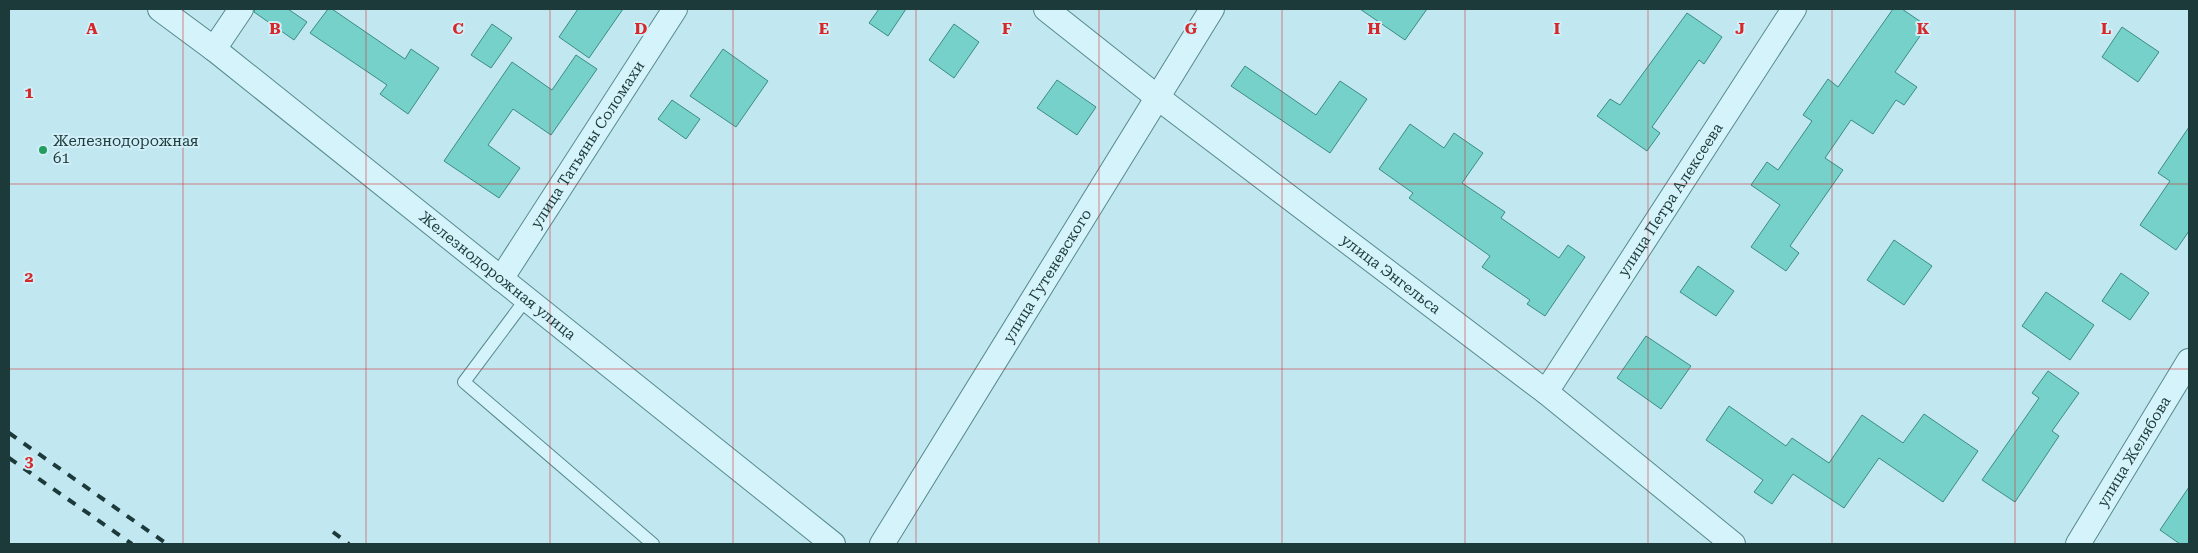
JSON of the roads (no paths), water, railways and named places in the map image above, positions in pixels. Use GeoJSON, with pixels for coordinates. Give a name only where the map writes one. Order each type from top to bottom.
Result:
{"type":"FeatureCollection","features":[{"type":"Feature","properties":{"kind":"street","name":"Железнодорожная улица"},"geometry":{"type":"LineString","coordinates":[[160,9],[214,49],[833,544]]}},
{"type":"Feature","properties":{"kind":"street"},"geometry":{"type":"LineString","coordinates":[[214,49],[241,9]]}},
{"type":"Feature","properties":{"kind":"street","name":"улица Татьяны Соломахи"},"geometry":{"type":"LineString","coordinates":[[501,279],[675,9]]}},
{"type":"Feature","properties":{"kind":"street","name":"улица Энгельса"},"geometry":{"type":"LineString","coordinates":[[1046,9],[1157,97],[1546,392],[1733,544]]}},
{"type":"Feature","properties":{"kind":"street","name":"улица Гутеневского"},"geometry":{"type":"LineString","coordinates":[[882,544],[1212,9]]}},
{"type":"Feature","properties":{"kind":"street","name":"улица Петра Алексеева"},"geometry":{"type":"LineString","coordinates":[[1546,392],[1794,9]]}},
{"type":"Feature","properties":{"kind":"street","name":"улица Желябова"},"geometry":{"type":"LineString","coordinates":[[2078,544],[2189,361]]}},
{"type":"Feature","properties":{"kind":"lane"},"geometry":{"type":"LineString","coordinates":[[526,299],[464,382],[653,544]]}},
{"type":"Feature","properties":{"kind":"railway"},"geometry":{"type":"LineString","coordinates":[[9,433],[167,544]]}},
{"type":"Feature","properties":{"kind":"railway"},"geometry":{"type":"LineString","coordinates":[[9,458],[132,544]]}},
{"type":"Feature","properties":{"kind":"railway"},"geometry":{"type":"LineString","coordinates":[[333,532],[349,544]]}},
{"type":"Feature","properties":{"kind":"place","name":"Железнодорожная 61"},"geometry":{"type":"Point","coordinates":[43,150]}}]}
